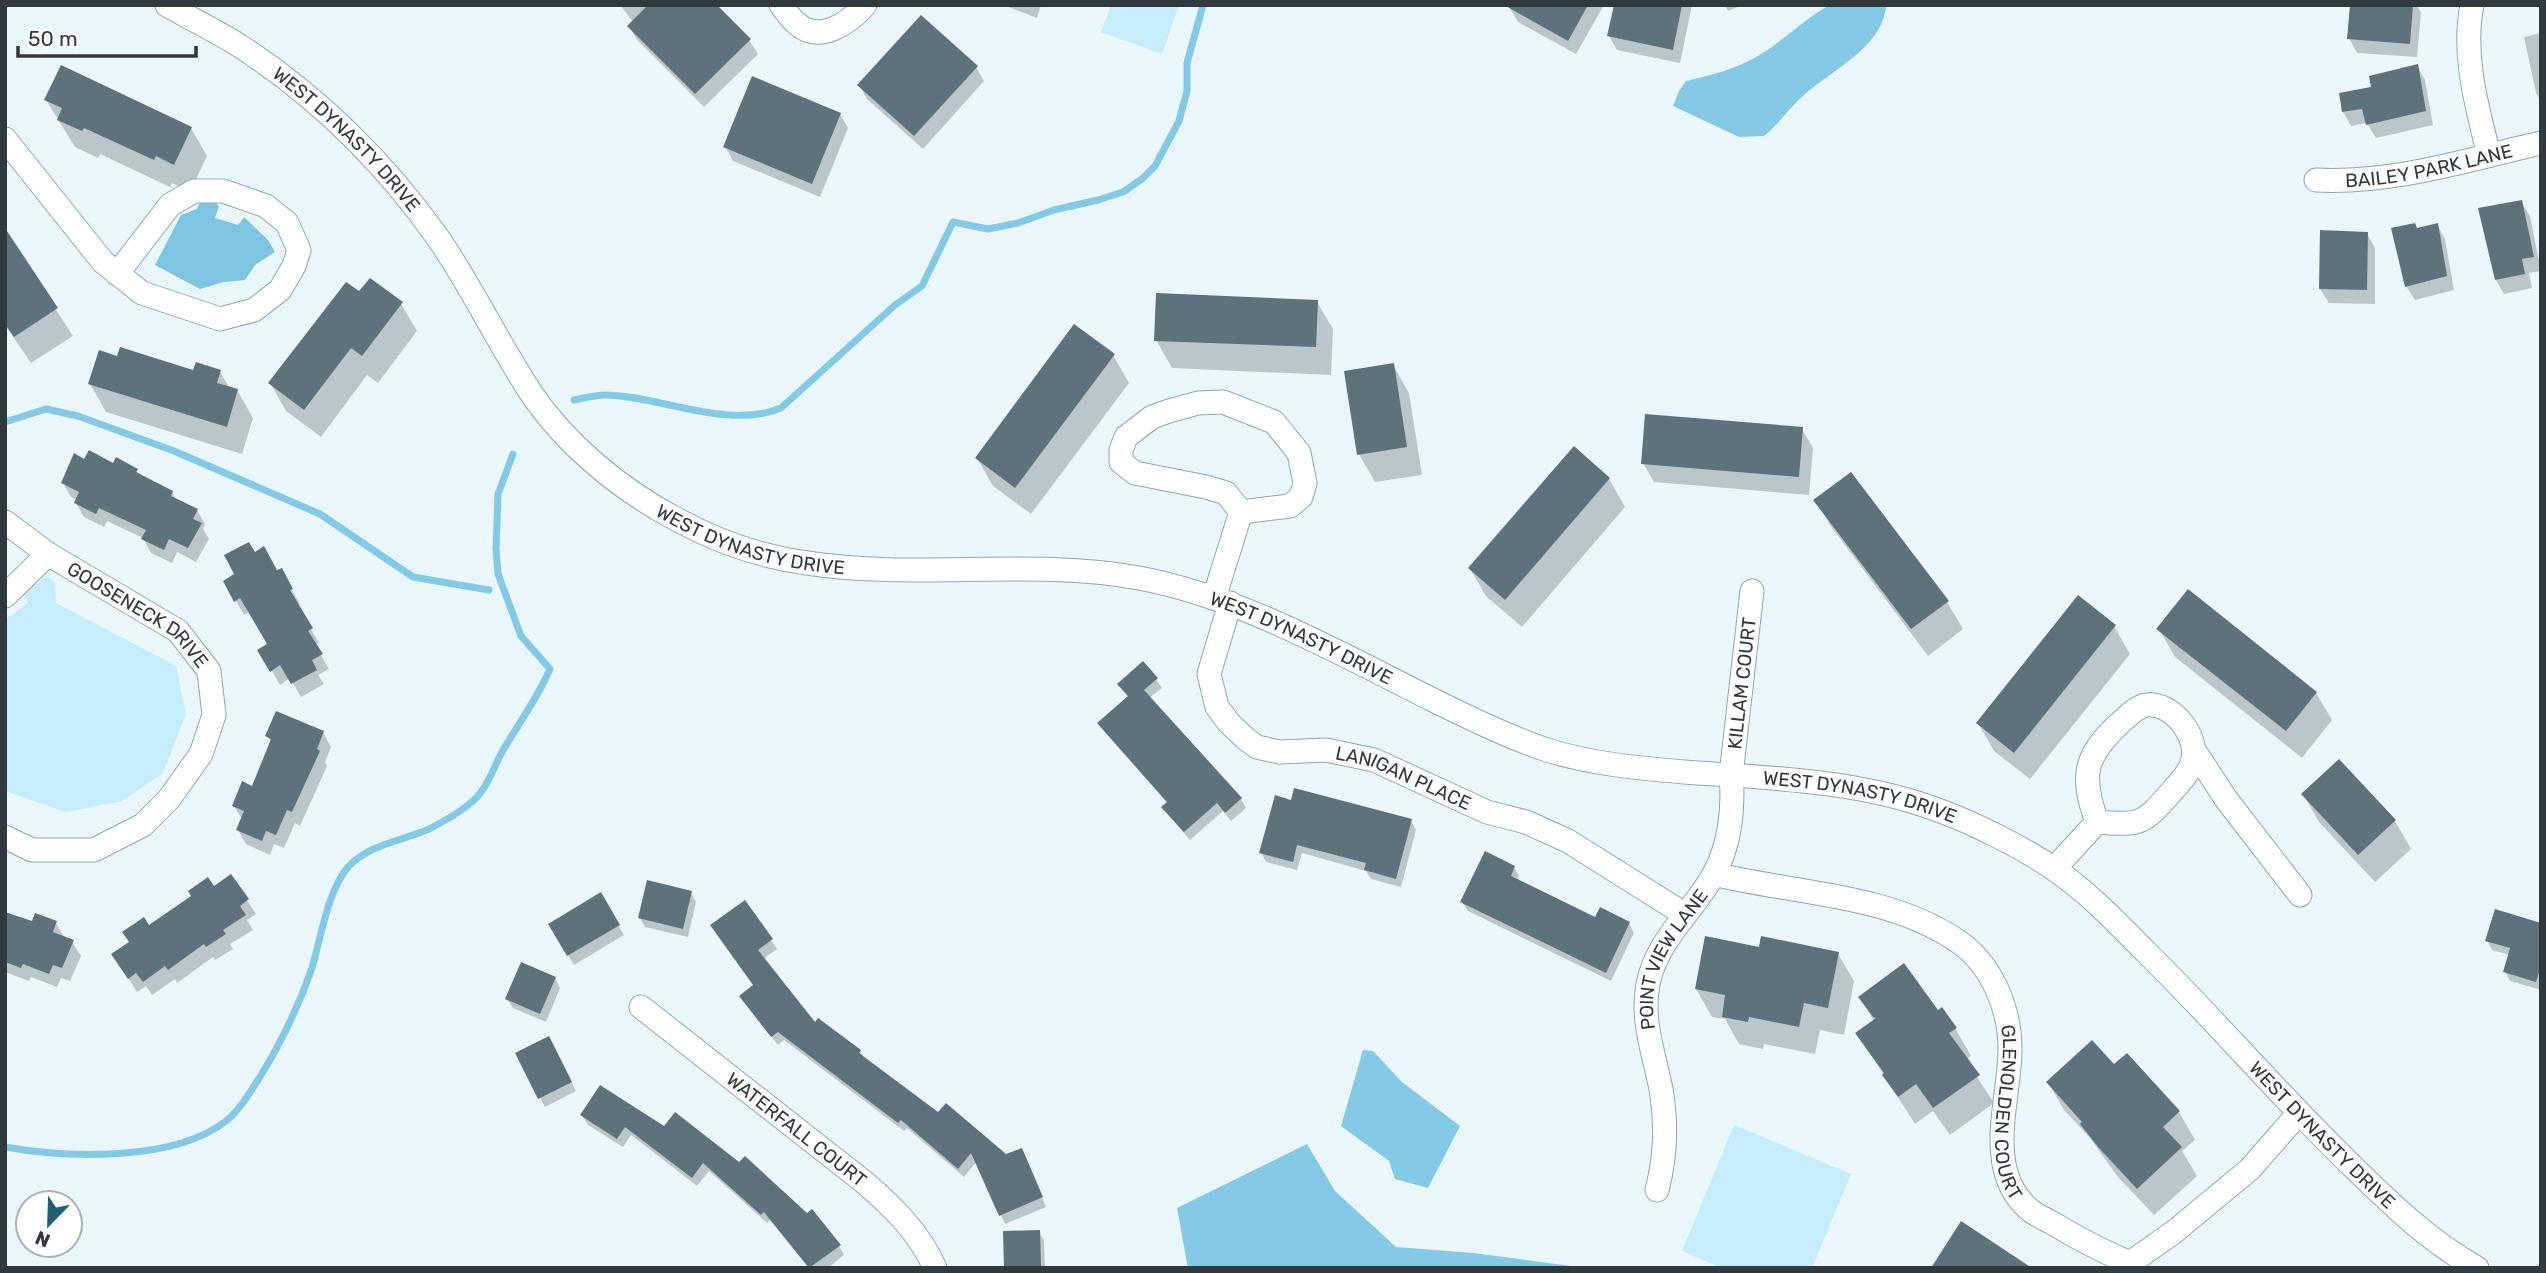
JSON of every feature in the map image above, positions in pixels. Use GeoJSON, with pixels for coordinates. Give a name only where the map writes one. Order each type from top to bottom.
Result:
{"type":"FeatureCollection","features":[{"type":"Feature","properties":{"kind":"street","name":"WEST DYNASTY DRIVE"},"geometry":{"type":"LineString","coordinates":[[167,5],[240,47],[315,102],[382,167],[439,239],[534,398],[593,461],[624,486],[674,518],[711,536],[752,550],[813,564],[851,567],[1064,569],[1174,585],[1222,601],[1350,658],[1504,734],[1545,749],[1618,766],[1834,785],[1877,792],[1918,802],[1965,821],[2054,869],[2109,915],[2165,970],[2298,1114],[2398,1210],[2429,1236],[2477,1268]]}},
{"type":"Feature","properties":{"kind":"street"},"geometry":{"type":"LineString","coordinates":[[781,5],[797,25],[816,33],[834,30],[865,5]]}},
{"type":"Feature","properties":{"kind":"street"},"geometry":{"type":"LineString","coordinates":[[2472,5],[2468,36],[2469,60],[2490,155]]}},
{"type":"Feature","properties":{"kind":"street"},"geometry":{"type":"LineString","coordinates":[[5,139],[103,262],[117,274],[142,293],[220,319],[254,310],[280,290],[294,266],[299,250],[287,223],[266,205],[223,191],[194,191],[170,205],[117,274]]}},
{"type":"Feature","properties":{"kind":"street","name":"BAILEY PARK LANE"},"geometry":{"type":"LineString","coordinates":[[2316,180],[2346,182],[2375,179],[2541,144]]}},
{"type":"Feature","properties":{"kind":"street"},"geometry":{"type":"LineString","coordinates":[[1223,402],[1274,422],[1300,453],[1305,482],[1301,497],[1290,506],[1241,513],[1226,493],[1206,486],[1135,472],[1121,462],[1121,450],[1126,437],[1152,416],[1198,403],[1223,402]]}},
{"type":"Feature","properties":{"kind":"street","name":"LANIGAN PLACE"},"geometry":{"type":"LineString","coordinates":[[1241,513],[1209,674],[1217,707],[1229,723],[1257,747],[1279,752],[1326,750],[1374,761],[1487,812],[1526,822],[1568,841],[1684,914]]}},
{"type":"Feature","properties":{"kind":"street","name":"GOOSENECK DRIVE"},"geometry":{"type":"LineString","coordinates":[[5,522],[48,554],[178,631],[209,671],[214,715],[201,754],[169,799],[143,825],[93,850],[32,850],[5,837]]}},
{"type":"Feature","properties":{"kind":"street"},"geometry":{"type":"LineString","coordinates":[[5,596],[48,554]]}},
{"type":"Feature","properties":{"kind":"street","name":"KILLAM COURT"},"geometry":{"type":"LineString","coordinates":[[1731,775],[1752,591]]}},
{"type":"Feature","properties":{"kind":"street"},"geometry":{"type":"LineString","coordinates":[[2097,822],[2088,795],[2086,774],[2090,758],[2132,712],[2145,705],[2164,707],[2176,717],[2190,736],[2194,750],[2226,799],[2300,895]]}},
{"type":"Feature","properties":{"kind":"street"},"geometry":{"type":"LineString","coordinates":[[2097,822],[2128,825],[2150,817],[2185,777],[2193,762],[2194,750]]}},
{"type":"Feature","properties":{"kind":"street","name":"POINT VIEW LANE"},"geometry":{"type":"LineString","coordinates":[[1657,1190],[1666,1145],[1665,1116],[1646,1024],[1645,1003],[1655,962],[1667,938],[1714,874],[1734,805],[1731,775]]}},
{"type":"Feature","properties":{"kind":"street"},"geometry":{"type":"LineString","coordinates":[[2054,869],[2097,822]]}},
{"type":"Feature","properties":{"kind":"street","name":"GLENOLDEN COURT"},"geometry":{"type":"LineString","coordinates":[[1714,874],[1846,897],[1913,919],[1958,942],[1977,958],[1991,978],[2005,1013],[2010,1048],[2003,1121],[2003,1156],[2011,1185],[2031,1210],[2096,1248],[2130,1263],[2174,1232],[2250,1169],[2298,1114]]}},
{"type":"Feature","properties":{"kind":"street","name":"WATERFALL COURT"},"geometry":{"type":"LineString","coordinates":[[641,1007],[864,1182],[898,1212],[919,1238],[935,1268]]}},
{"type":"Feature","properties":{"kind":"shaded area"},"geometry":{"type":"Polygon","coordinates":[[[1111,5],[1179,5],[1162,54],[1101,32],[1111,5]]]}},
{"type":"Feature","properties":{"kind":"shaded area"},"geometry":{"type":"Polygon","coordinates":[[[1830,5],[1886,5],[1883,20],[1866,46],[1803,96],[1764,136],[1739,137],[1673,106],[1686,81],[1750,61],[1830,5]]]}},
{"type":"Feature","properties":{"kind":"shaded area"},"geometry":{"type":"Polygon","coordinates":[[[201,200],[211,200],[219,206],[215,218],[238,225],[244,217],[268,240],[275,252],[255,265],[245,280],[224,282],[200,289],[155,265],[181,215],[197,209],[201,200]]]}},
{"type":"Feature","properties":{"kind":"shaded area"},"geometry":{"type":"Polygon","coordinates":[[[47,576],[55,583],[56,603],[176,666],[186,714],[163,773],[122,801],[66,812],[5,791],[5,620],[28,603],[23,594],[47,576]]]}},
{"type":"Feature","properties":{"kind":"shaded area"},"geometry":{"type":"Polygon","coordinates":[[[1363,1050],[1373,1051],[1402,1082],[1460,1126],[1428,1188],[1395,1179],[1389,1161],[1341,1126],[1363,1050]]]}},
{"type":"Feature","properties":{"kind":"shaded area"},"geometry":{"type":"Polygon","coordinates":[[[1734,1125],[1851,1174],[1812,1268],[1722,1268],[1682,1251],[1734,1125]]]}},
{"type":"Feature","properties":{"kind":"shaded area"},"geometry":{"type":"Polygon","coordinates":[[[1307,1144],[1335,1191],[1396,1247],[1474,1253],[1586,1268],[1188,1268],[1177,1208],[1307,1144]]]}},
{"type":"Feature","properties":{"kind":"building"},"geometry":{"type":"Polygon","coordinates":[[[648,5],[717,5],[751,39],[695,94],[627,26],[648,5]]]}},
{"type":"Feature","properties":{"kind":"building"},"geometry":{"type":"Polygon","coordinates":[[[1504,5],[1588,5],[1568,41],[1504,5]]]}},
{"type":"Feature","properties":{"kind":"building"},"geometry":{"type":"Polygon","coordinates":[[[1614,5],[1682,5],[1673,50],[1607,36],[1614,5]]]}},
{"type":"Feature","properties":{"kind":"building"},"geometry":{"type":"Polygon","coordinates":[[[2350,5],[2413,5],[2410,44],[2347,39],[2350,5]]]}},
{"type":"Feature","properties":{"kind":"building"},"geometry":{"type":"Polygon","coordinates":[[[921,15],[978,66],[914,136],[857,85],[921,15]]]}},
{"type":"Feature","properties":{"kind":"building"},"geometry":{"type":"Polygon","coordinates":[[[2418,64],[2426,111],[2366,125],[2362,109],[2342,112],[2339,93],[2371,87],[2369,76],[2418,64]]]}},
{"type":"Feature","properties":{"kind":"building"},"geometry":{"type":"Polygon","coordinates":[[[61,65],[192,127],[174,165],[156,156],[154,160],[84,128],[82,131],[57,120],[62,108],[44,100],[61,65]]]}},
{"type":"Feature","properties":{"kind":"building"},"geometry":{"type":"Polygon","coordinates":[[[752,76],[841,113],[812,184],[723,147],[752,76]]]}},
{"type":"Feature","properties":{"kind":"building"},"geometry":{"type":"Polygon","coordinates":[[[2522,200],[2534,257],[2522,259],[2525,274],[2495,280],[2478,208],[2522,200]]]}},
{"type":"Feature","properties":{"kind":"building"},"geometry":{"type":"Polygon","coordinates":[[[2415,223],[2417,228],[2438,223],[2447,276],[2405,287],[2391,228],[2415,223]]]}},
{"type":"Feature","properties":{"kind":"building"},"geometry":{"type":"Polygon","coordinates":[[[5,228],[58,308],[14,337],[5,324],[5,228]]]}},
{"type":"Feature","properties":{"kind":"building"},"geometry":{"type":"Polygon","coordinates":[[[2320,230],[2368,232],[2367,290],[2319,289],[2320,230]]]}},
{"type":"Feature","properties":{"kind":"building"},"geometry":{"type":"Polygon","coordinates":[[[370,278],[403,302],[362,356],[351,348],[304,410],[268,383],[346,282],[359,291],[370,278]]]}},
{"type":"Feature","properties":{"kind":"building"},"geometry":{"type":"Polygon","coordinates":[[[1156,293],[1318,300],[1316,347],[1154,341],[1156,293]]]}},
{"type":"Feature","properties":{"kind":"building"},"geometry":{"type":"Polygon","coordinates":[[[1074,324],[1115,354],[1015,488],[975,458],[1074,324]]]}},
{"type":"Feature","properties":{"kind":"building"},"geometry":{"type":"Polygon","coordinates":[[[120,347],[193,370],[196,362],[221,370],[217,383],[238,389],[227,427],[88,384],[99,350],[117,356],[120,347]]]}},
{"type":"Feature","properties":{"kind":"building"},"geometry":{"type":"Polygon","coordinates":[[[1394,363],[1407,447],[1357,455],[1344,371],[1394,363]]]}},
{"type":"Feature","properties":{"kind":"building"},"geometry":{"type":"Polygon","coordinates":[[[1645,414],[1803,427],[1799,477],[1641,464],[1645,414]]]}},
{"type":"Feature","properties":{"kind":"building"},"geometry":{"type":"Polygon","coordinates":[[[1574,446],[1610,478],[1505,600],[1468,568],[1574,446]]]}},
{"type":"Feature","properties":{"kind":"building"},"geometry":{"type":"Polygon","coordinates":[[[89,450],[113,463],[116,457],[138,469],[136,472],[173,491],[171,496],[198,509],[193,519],[202,523],[188,548],[169,539],[164,550],[141,539],[146,530],[99,508],[96,514],[74,503],[79,492],[61,483],[74,453],[84,459],[89,450]]]}},
{"type":"Feature","properties":{"kind":"building"},"geometry":{"type":"Polygon","coordinates":[[[1851,472],[1949,601],[1911,629],[1813,500],[1851,472]]]}},
{"type":"Feature","properties":{"kind":"building"},"geometry":{"type":"Polygon","coordinates":[[[249,542],[255,552],[264,546],[277,570],[282,568],[293,589],[290,590],[313,628],[308,631],[323,654],[312,660],[317,670],[291,684],[280,665],[270,672],[257,650],[267,644],[240,598],[234,602],[223,581],[234,574],[224,555],[249,542]]]}},
{"type":"Feature","properties":{"kind":"building"},"geometry":{"type":"Polygon","coordinates":[[[2188,589],[2317,692],[2286,731],[2156,629],[2188,589]]]}},
{"type":"Feature","properties":{"kind":"building"},"geometry":{"type":"Polygon","coordinates":[[[2078,595],[2116,625],[2014,753],[1976,723],[2078,595]]]}},
{"type":"Feature","properties":{"kind":"building"},"geometry":{"type":"Polygon","coordinates":[[[1143,661],[1158,678],[1144,690],[1242,798],[1225,813],[1217,803],[1184,832],[1161,807],[1167,802],[1097,723],[1128,696],[1117,684],[1143,661]]]}},
{"type":"Feature","properties":{"kind":"building"},"geometry":{"type":"Polygon","coordinates":[[[276,711],[324,731],[317,749],[320,751],[292,812],[287,810],[276,835],[266,831],[262,841],[236,830],[244,811],[232,806],[242,781],[252,786],[271,739],[265,736],[276,711]]]}},
{"type":"Feature","properties":{"kind":"building"},"geometry":{"type":"Polygon","coordinates":[[[2339,759],[2396,820],[2358,855],[2301,794],[2339,759]]]}},
{"type":"Feature","properties":{"kind":"building"},"geometry":{"type":"Polygon","coordinates":[[[1294,788],[1412,819],[1396,879],[1364,870],[1366,863],[1297,845],[1293,862],[1259,853],[1275,795],[1291,800],[1294,788]]]}},
{"type":"Feature","properties":{"kind":"building"},"geometry":{"type":"Polygon","coordinates":[[[1485,851],[1515,866],[1511,876],[1595,917],[1600,907],[1630,922],[1606,973],[1460,902],[1485,851]]]}},
{"type":"Feature","properties":{"kind":"building"},"geometry":{"type":"Polygon","coordinates":[[[231,874],[249,899],[240,906],[246,915],[223,930],[226,934],[206,947],[204,944],[168,970],[165,966],[143,982],[136,973],[128,979],[111,954],[129,942],[122,932],[144,917],[149,925],[191,896],[188,891],[208,877],[214,886],[231,874]]]}},
{"type":"Feature","properties":{"kind":"building"},"geometry":{"type":"Polygon","coordinates":[[[647,880],[692,891],[683,929],[638,918],[647,880]]]}},
{"type":"Feature","properties":{"kind":"building"},"geometry":{"type":"Polygon","coordinates":[[[601,892],[620,925],[567,956],[548,924],[601,892]]]}},
{"type":"Feature","properties":{"kind":"building"},"geometry":{"type":"Polygon","coordinates":[[[745,900],[773,939],[758,950],[815,1022],[818,1018],[861,1050],[859,1053],[938,1112],[946,1103],[1006,1154],[1022,1148],[1043,1197],[999,1216],[971,1153],[958,1169],[901,1120],[898,1123],[778,1032],[771,1037],[739,996],[753,985],[710,925],[745,900]]]}},
{"type":"Feature","properties":{"kind":"building"},"geometry":{"type":"Polygon","coordinates":[[[2495,909],[2541,923],[2541,966],[2536,982],[2503,972],[2510,948],[2485,941],[2495,909]]]}},
{"type":"Feature","properties":{"kind":"building"},"geometry":{"type":"Polygon","coordinates":[[[5,912],[32,921],[35,913],[57,921],[53,932],[74,940],[62,968],[53,965],[49,974],[23,964],[21,968],[5,962],[5,912]]]}},
{"type":"Feature","properties":{"kind":"building"},"geometry":{"type":"Polygon","coordinates":[[[1705,936],[1759,947],[1761,936],[1839,952],[1828,1008],[1804,1003],[1799,1027],[1749,1017],[1748,1022],[1722,1017],[1725,995],[1695,989],[1705,936]]]}},
{"type":"Feature","properties":{"kind":"building"},"geometry":{"type":"Polygon","coordinates":[[[521,962],[556,977],[540,1014],[505,999],[521,962]]]}},
{"type":"Feature","properties":{"kind":"building"},"geometry":{"type":"Polygon","coordinates":[[[1904,963],[1938,1010],[1942,1007],[1957,1028],[1949,1033],[1980,1075],[1933,1108],[1916,1084],[1898,1097],[1855,1033],[1876,1018],[1858,997],[1904,963]]]}},
{"type":"Feature","properties":{"kind":"building"},"geometry":{"type":"Polygon","coordinates":[[[549,1036],[572,1082],[538,1099],[515,1053],[549,1036]]]}},
{"type":"Feature","properties":{"kind":"building"},"geometry":{"type":"Polygon","coordinates":[[[2092,1040],[2114,1064],[2127,1053],[2180,1111],[2163,1127],[2182,1147],[2137,1189],[2099,1148],[2080,1124],[2082,1122],[2046,1082],[2092,1040]]]}},
{"type":"Feature","properties":{"kind":"building"},"geometry":{"type":"Polygon","coordinates":[[[600,1085],[664,1126],[675,1112],[739,1162],[745,1156],[807,1213],[812,1209],[841,1245],[809,1268],[764,1212],[761,1215],[703,1163],[692,1178],[625,1127],[617,1139],[580,1115],[600,1085]]]}},
{"type":"Feature","properties":{"kind":"building"},"geometry":{"type":"Polygon","coordinates":[[[1961,1221],[2032,1268],[1931,1268],[1961,1221]]]}},
{"type":"Feature","properties":{"kind":"building"},"geometry":{"type":"Polygon","coordinates":[[[1040,1230],[1041,1268],[1004,1268],[1003,1231],[1040,1230]]]}},
{"type":"Feature","properties":{"kind":"waterway"},"geometry":{"type":"LineString","coordinates":[[574,400],[601,395],[626,397],[716,414],[739,415],[760,414],[781,408],[895,305],[922,286],[953,222],[988,229],[1018,223],[1054,210],[1123,192],[1142,179],[1155,166],[1179,121],[1187,91],[1187,63],[1203,5]]}},
{"type":"Feature","properties":{"kind":"waterway"},"geometry":{"type":"LineString","coordinates":[[5,422],[46,409],[78,416],[174,451],[320,514],[413,577],[489,590]]}},
{"type":"Feature","properties":{"kind":"waterway"},"geometry":{"type":"LineString","coordinates":[[5,1147],[58,1153],[119,1154],[178,1144],[204,1134],[226,1121],[247,1097],[288,1027],[311,971],[330,902],[348,867],[356,859],[376,848],[442,822],[466,807],[482,792],[501,753],[535,699],[550,669],[521,636],[498,574],[498,494],[513,454]]}}]}
